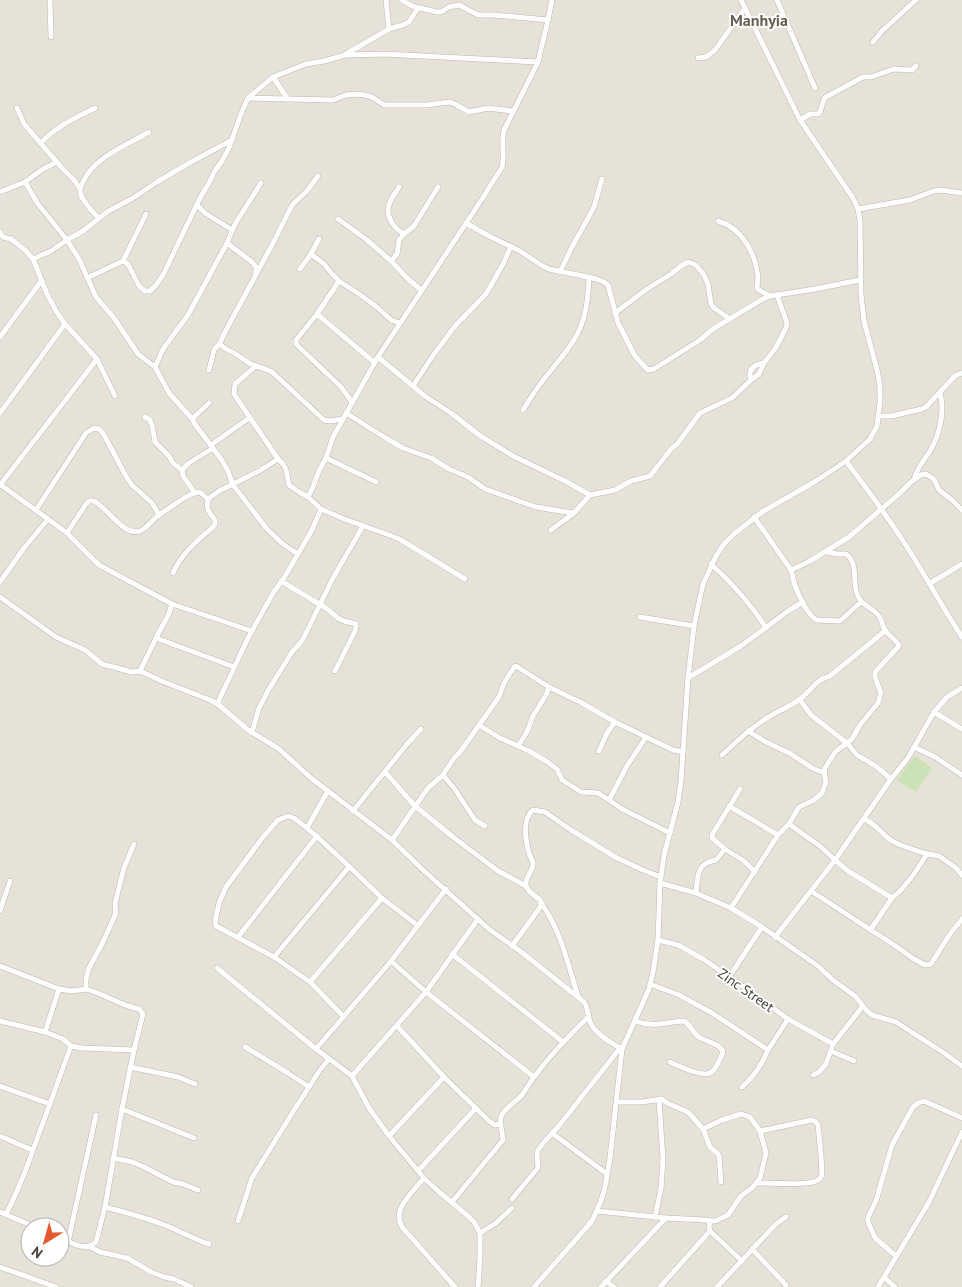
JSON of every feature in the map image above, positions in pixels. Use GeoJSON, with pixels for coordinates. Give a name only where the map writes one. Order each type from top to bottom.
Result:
{"type":"FeatureCollection","features":[{"type":"Feature","properties":{"kind":"street"},"geometry":{"type":"LineString","coordinates":[[50,0],[51,37]]}},
{"type":"Feature","properties":{"kind":"street"},"geometry":{"type":"LineString","coordinates":[[386,0],[389,29]]}},
{"type":"Feature","properties":{"kind":"street"},"geometry":{"type":"LineString","coordinates":[[402,0],[418,8],[441,12],[449,7],[459,5],[478,15],[548,20]]}},
{"type":"Feature","properties":{"kind":"street"},"geometry":{"type":"LineString","coordinates":[[449,0],[449,7]]}},
{"type":"Feature","properties":{"kind":"street"},"geometry":{"type":"LineString","coordinates":[[308,497],[318,471],[326,458],[333,437],[374,363],[502,167],[502,137],[504,130],[538,62],[552,0]]}},
{"type":"Feature","properties":{"kind":"street"},"geometry":{"type":"LineString","coordinates":[[512,1199],[538,1167],[538,1150],[545,1140],[558,1127],[621,1048],[635,1021],[650,984],[658,940],[660,883],[664,855],[679,795],[694,626],[700,596],[711,564],[724,544],[754,517],[846,461],[870,439],[879,416],[879,378],[864,321],[861,294],[858,209],[853,198],[800,120],[741,0]]}},
{"type":"Feature","properties":{"kind":"street"},"geometry":{"type":"LineString","coordinates":[[777,0],[815,88]]}},
{"type":"Feature","properties":{"kind":"street"},"geometry":{"type":"LineString","coordinates":[[874,42],[882,31],[916,0]]}},
{"type":"Feature","properties":{"kind":"street"},"geometry":{"type":"LineString","coordinates":[[345,55],[389,29],[409,22],[418,8]]}},
{"type":"Feature","properties":{"kind":"street"},"geometry":{"type":"LineString","coordinates":[[698,58],[706,57],[716,50],[745,8]]}},
{"type":"Feature","properties":{"kind":"street"},"geometry":{"type":"LineString","coordinates":[[124,261],[128,264],[139,286],[145,291],[150,291],[156,285],[163,275],[214,172],[230,148],[248,98],[273,77],[306,64],[345,55],[384,54],[538,62]]}},
{"type":"Feature","properties":{"kind":"street"},"geometry":{"type":"LineString","coordinates":[[800,120],[810,114],[818,114],[826,97],[863,77],[871,77],[894,69],[912,70],[916,66]]}},
{"type":"Feature","properties":{"kind":"street"},"geometry":{"type":"LineString","coordinates":[[273,77],[287,98]]}},
{"type":"Feature","properties":{"kind":"street"},"geometry":{"type":"LineString","coordinates":[[248,98],[333,100],[354,94],[372,97],[389,106],[450,102],[469,112],[488,108],[513,111]]}},
{"type":"Feature","properties":{"kind":"street"},"geometry":{"type":"LineString","coordinates":[[17,108],[24,124],[75,181],[92,212],[99,218]]}},
{"type":"Feature","properties":{"kind":"street"},"geometry":{"type":"LineString","coordinates":[[41,143],[46,136],[58,128],[94,108]]}},
{"type":"Feature","properties":{"kind":"street"},"geometry":{"type":"LineString","coordinates":[[80,189],[91,168],[109,154],[149,132]]}},
{"type":"Feature","properties":{"kind":"street"},"geometry":{"type":"LineString","coordinates":[[33,259],[51,251],[83,231],[99,218],[183,166],[232,140]]}},
{"type":"Feature","properties":{"kind":"street"},"geometry":{"type":"LineString","coordinates":[[0,192],[25,182],[57,162]]}},
{"type":"Feature","properties":{"kind":"street"},"geometry":{"type":"LineString","coordinates":[[209,370],[214,350],[220,343],[293,204],[308,191],[318,176]]}},
{"type":"Feature","properties":{"kind":"street"},"geometry":{"type":"LineString","coordinates":[[560,272],[594,207],[602,180]]}},
{"type":"Feature","properties":{"kind":"street"},"geometry":{"type":"LineString","coordinates":[[25,182],[38,204],[75,252],[96,297],[114,318],[138,354],[155,366],[169,393],[193,420],[221,459],[233,485],[271,533],[284,546],[298,554]]}},
{"type":"Feature","properties":{"kind":"street"},"geometry":{"type":"LineString","coordinates":[[155,366],[166,344],[188,315],[227,243],[232,230],[261,183]]}},
{"type":"Feature","properties":{"kind":"street"},"geometry":{"type":"LineString","coordinates":[[399,187],[388,204],[388,216],[393,225],[404,234]]}},
{"type":"Feature","properties":{"kind":"street"},"geometry":{"type":"LineString","coordinates":[[391,261],[397,254],[399,240],[414,226],[438,188]]}},
{"type":"Feature","properties":{"kind":"street"},"geometry":{"type":"LineString","coordinates":[[858,209],[910,200],[940,190],[962,193]]}},
{"type":"Feature","properties":{"kind":"street"},"geometry":{"type":"LineString","coordinates":[[197,205],[205,213],[232,230]]}},
{"type":"Feature","properties":{"kind":"street"},"geometry":{"type":"LineString","coordinates":[[87,278],[124,261],[146,214]]}},
{"type":"Feature","properties":{"kind":"street"},"geometry":{"type":"LineString","coordinates":[[338,219],[367,240],[422,290]]}},
{"type":"Feature","properties":{"kind":"street"},"geometry":{"type":"LineString","coordinates":[[718,221],[726,223],[733,228],[747,244],[756,264],[757,288],[770,296]]}},
{"type":"Feature","properties":{"kind":"street"},"geometry":{"type":"LineString","coordinates":[[466,223],[511,246],[549,269],[597,279],[608,285],[618,323],[635,356],[646,368],[652,370],[700,340],[713,329],[770,296],[860,280]]}},
{"type":"Feature","properties":{"kind":"street"},"geometry":{"type":"LineString","coordinates":[[1,236],[11,239],[33,259],[52,302],[65,324],[97,359],[116,396]]}},
{"type":"Feature","properties":{"kind":"street"},"geometry":{"type":"LineString","coordinates":[[300,269],[319,239]]}},
{"type":"Feature","properties":{"kind":"street"},"geometry":{"type":"LineString","coordinates":[[227,243],[252,262],[256,267],[256,275]]}},
{"type":"Feature","properties":{"kind":"street"},"geometry":{"type":"LineString","coordinates":[[413,386],[455,326],[486,294],[504,264],[511,246]]}},
{"type":"Feature","properties":{"kind":"street"},"geometry":{"type":"LineString","coordinates":[[311,254],[324,264],[339,281],[378,308],[391,320],[399,323]]}},
{"type":"Feature","properties":{"kind":"street"},"geometry":{"type":"LineString","coordinates":[[615,313],[688,262],[696,265],[704,274],[708,284],[711,304],[730,319]]}},
{"type":"Feature","properties":{"kind":"street"},"geometry":{"type":"LineString","coordinates":[[524,410],[534,392],[575,338],[586,308],[589,278]]}},
{"type":"Feature","properties":{"kind":"street"},"geometry":{"type":"LineString","coordinates":[[0,337],[42,280]]}},
{"type":"Feature","properties":{"kind":"street"},"geometry":{"type":"LineString","coordinates":[[339,281],[296,340],[296,344],[341,387],[352,402]]}},
{"type":"Feature","properties":{"kind":"street"},"geometry":{"type":"LineString","coordinates":[[550,530],[574,513],[590,496],[615,490],[631,481],[650,476],[700,413],[732,398],[759,374],[786,328],[787,323],[777,295]]}},
{"type":"Feature","properties":{"kind":"street"},"geometry":{"type":"LineString","coordinates":[[316,314],[374,363]]}},
{"type":"Feature","properties":{"kind":"street"},"geometry":{"type":"LineString","coordinates":[[0,413],[65,324]]}},
{"type":"Feature","properties":{"kind":"street"},"geometry":{"type":"LineString","coordinates":[[220,343],[224,349],[231,351],[256,366],[266,368],[272,372],[324,420],[343,419]]}},
{"type":"Feature","properties":{"kind":"street"},"geometry":{"type":"LineString","coordinates":[[378,357],[479,436],[590,496]]}},
{"type":"Feature","properties":{"kind":"street"},"geometry":{"type":"LineString","coordinates":[[97,359],[0,485],[67,533],[99,566],[172,604],[252,631]]}},
{"type":"Feature","properties":{"kind":"street"},"geometry":{"type":"LineString","coordinates":[[751,380],[750,374],[753,366],[764,363]]}},
{"type":"Feature","properties":{"kind":"street"},"geometry":{"type":"LineString","coordinates":[[256,366],[235,384],[234,394],[287,471],[289,485],[308,497],[321,509],[401,540],[465,580]]}},
{"type":"Feature","properties":{"kind":"street"},"geometry":{"type":"LineString","coordinates":[[879,416],[919,411],[926,407],[956,375],[962,373]]}},
{"type":"Feature","properties":{"kind":"street"},"geometry":{"type":"LineString","coordinates":[[791,570],[810,562],[849,537],[900,494],[914,479],[939,430],[942,402],[940,393]]}},
{"type":"Feature","properties":{"kind":"street"},"geometry":{"type":"LineString","coordinates":[[193,420],[209,403]]}},
{"type":"Feature","properties":{"kind":"street"},"geometry":{"type":"LineString","coordinates":[[346,413],[403,448],[431,458],[468,477],[485,489],[536,507],[574,513]]}},
{"type":"Feature","properties":{"kind":"street"},"geometry":{"type":"LineString","coordinates":[[145,417],[150,420],[155,442],[169,456],[173,463],[182,470],[183,476],[195,493]]}},
{"type":"Feature","properties":{"kind":"street"},"geometry":{"type":"LineString","coordinates":[[182,470],[188,463],[249,418]]}},
{"type":"Feature","properties":{"kind":"street"},"geometry":{"type":"LineString","coordinates":[[36,510],[86,433],[94,428],[99,429],[103,433],[127,478],[152,503],[159,515]]}},
{"type":"Feature","properties":{"kind":"street"},"geometry":{"type":"LineString","coordinates":[[326,458],[376,482]]}},
{"type":"Feature","properties":{"kind":"street"},"geometry":{"type":"LineString","coordinates":[[208,499],[219,491],[259,472],[278,459]]}},
{"type":"Feature","properties":{"kind":"street"},"geometry":{"type":"LineString","coordinates":[[846,461],[882,508],[913,555],[962,637]]}},
{"type":"Feature","properties":{"kind":"street"},"geometry":{"type":"LineString","coordinates":[[914,479],[923,475],[929,476],[935,480],[939,490],[960,504],[962,510]]}},
{"type":"Feature","properties":{"kind":"street"},"geometry":{"type":"LineString","coordinates":[[67,533],[86,504],[92,500],[97,502],[124,527],[133,531],[139,531],[191,494],[202,493],[208,499]]}},
{"type":"Feature","properties":{"kind":"street"},"geometry":{"type":"LineString","coordinates":[[173,574],[177,563],[187,551],[215,524],[216,520],[208,512],[208,499]]}},
{"type":"Feature","properties":{"kind":"street"},"geometry":{"type":"LineString","coordinates":[[219,705],[219,700],[252,631],[273,592],[312,530],[321,509]]}},
{"type":"Feature","properties":{"kind":"street"},"geometry":{"type":"LineString","coordinates":[[754,517],[791,570],[796,589],[816,620],[840,621],[861,602]]}},
{"type":"Feature","properties":{"kind":"street"},"geometry":{"type":"LineString","coordinates":[[0,582],[24,548],[48,519]]}},
{"type":"Feature","properties":{"kind":"street"},"geometry":{"type":"LineString","coordinates":[[252,732],[259,708],[269,689],[292,652],[301,642],[319,604],[363,526]]}},
{"type":"Feature","properties":{"kind":"street"},"geometry":{"type":"LineString","coordinates":[[731,908],[778,835],[789,824],[799,807],[814,800],[822,793],[826,782],[825,768],[835,752],[852,739],[860,724],[875,708],[881,693],[875,672],[899,645],[885,631],[879,615],[861,602],[857,595],[852,560],[846,554],[827,552]]}},
{"type":"Feature","properties":{"kind":"street"},"geometry":{"type":"LineString","coordinates":[[711,564],[748,602],[766,628]]}},
{"type":"Feature","properties":{"kind":"street"},"geometry":{"type":"LineString","coordinates":[[929,584],[962,564]]}},
{"type":"Feature","properties":{"kind":"street"},"geometry":{"type":"LineString","coordinates":[[281,581],[344,621],[354,623],[356,627],[335,671]]}},
{"type":"Feature","properties":{"kind":"street"},"geometry":{"type":"LineString","coordinates":[[0,597],[56,637],[85,650],[102,664],[132,672],[140,671],[219,705],[252,732],[279,749],[328,791],[392,840],[490,930],[578,997],[586,1004],[590,1023],[604,1038],[621,1048]]}},
{"type":"Feature","properties":{"kind":"street"},"geometry":{"type":"LineString","coordinates":[[688,678],[720,659],[803,602]]}},
{"type":"Feature","properties":{"kind":"street"},"geometry":{"type":"LineString","coordinates":[[140,671],[168,616],[172,604]]}},
{"type":"Feature","properties":{"kind":"street"},"geometry":{"type":"LineString","coordinates":[[640,616],[694,626]]}},
{"type":"Feature","properties":{"kind":"street"},"geometry":{"type":"LineString","coordinates":[[722,755],[748,731],[765,719],[800,700],[818,681],[830,676],[885,631]]}},
{"type":"Feature","properties":{"kind":"street"},"geometry":{"type":"LineString","coordinates":[[156,638],[234,667]]}},
{"type":"Feature","properties":{"kind":"street"},"geometry":{"type":"LineString","coordinates":[[392,840],[428,788],[443,775],[451,761],[460,752],[499,697],[504,683],[516,666],[549,687],[615,722],[674,750],[683,752]]}},
{"type":"Feature","properties":{"kind":"street"},"geometry":{"type":"LineString","coordinates":[[518,746],[549,687]]}},
{"type":"Feature","properties":{"kind":"street"},"geometry":{"type":"LineString","coordinates":[[775,936],[811,891],[908,758],[934,712],[948,697],[962,688]]}},
{"type":"Feature","properties":{"kind":"street"},"geometry":{"type":"LineString","coordinates":[[800,700],[810,715],[847,743],[857,755],[877,767],[891,779]]}},
{"type":"Feature","properties":{"kind":"street"},"geometry":{"type":"LineString","coordinates":[[934,712],[962,729]]}},
{"type":"Feature","properties":{"kind":"street"},"geometry":{"type":"LineString","coordinates":[[599,751],[615,722]]}},
{"type":"Feature","properties":{"kind":"street"},"geometry":{"type":"LineString","coordinates":[[479,725],[498,737],[529,750],[546,761],[557,769],[562,780],[581,792],[598,793],[628,812],[670,833]]}},
{"type":"Feature","properties":{"kind":"street"},"geometry":{"type":"LineString","coordinates":[[353,811],[407,744],[421,730]]}},
{"type":"Feature","properties":{"kind":"street"},"geometry":{"type":"LineString","coordinates":[[748,731],[764,742],[791,754],[812,768],[824,773]]}},
{"type":"Feature","properties":{"kind":"street"},"geometry":{"type":"LineString","coordinates":[[610,800],[627,766],[646,737]]}},
{"type":"Feature","properties":{"kind":"street"},"geometry":{"type":"LineString","coordinates":[[914,748],[935,757],[962,775]]}},
{"type":"Feature","properties":{"kind":"street"},"geometry":{"type":"LineString","coordinates":[[385,772],[415,806],[453,837],[498,871],[526,886]]}},
{"type":"Feature","properties":{"kind":"street"},"geometry":{"type":"LineString","coordinates":[[443,775],[475,820],[485,826]]}},
{"type":"Feature","properties":{"kind":"street"},"geometry":{"type":"LineString","coordinates":[[740,789],[712,834],[712,838],[744,861],[755,872]]}},
{"type":"Feature","properties":{"kind":"street"},"geometry":{"type":"LineString","coordinates":[[307,828],[328,791]]}},
{"type":"Feature","properties":{"kind":"street"},"geometry":{"type":"LineString","coordinates":[[729,806],[778,835]]}},
{"type":"Feature","properties":{"kind":"street"},"geometry":{"type":"LineString","coordinates":[[578,997],[562,945],[550,915],[541,901],[526,886],[525,882],[534,863],[530,855],[525,827],[529,814],[533,810],[545,812],[617,858],[661,877]]}},
{"type":"Feature","properties":{"kind":"street"},"geometry":{"type":"LineString","coordinates":[[344,1017],[310,982],[274,957],[215,924],[218,903],[226,887],[263,837],[278,820],[288,816],[294,818],[336,853],[382,898],[417,925]]}},
{"type":"Feature","properties":{"kind":"street"},"geometry":{"type":"LineString","coordinates":[[863,819],[873,823],[894,842],[927,854],[939,856],[956,868],[962,875]]}},
{"type":"Feature","properties":{"kind":"street"},"geometry":{"type":"LineString","coordinates":[[789,824],[822,847],[834,860],[892,898]]}},
{"type":"Feature","properties":{"kind":"street"},"geometry":{"type":"LineString","coordinates":[[238,937],[317,836]]}},
{"type":"Feature","properties":{"kind":"street"},"geometry":{"type":"LineString","coordinates":[[86,989],[89,968],[116,913],[115,903],[124,868],[134,844]]}},
{"type":"Feature","properties":{"kind":"street"},"geometry":{"type":"LineString","coordinates":[[696,893],[700,869],[706,862],[716,860],[725,849]]}},
{"type":"Feature","properties":{"kind":"street"},"geometry":{"type":"LineString","coordinates":[[871,929],[892,898],[914,874],[927,854]]}},
{"type":"Feature","properties":{"kind":"street"},"geometry":{"type":"LineString","coordinates":[[274,957],[349,867]]}},
{"type":"Feature","properties":{"kind":"street"},"geometry":{"type":"LineString","coordinates":[[0,911],[10,880]]}},
{"type":"Feature","properties":{"kind":"street"},"geometry":{"type":"LineString","coordinates":[[660,883],[696,893],[731,908],[818,966],[834,981],[855,996],[867,1011],[876,1017],[896,1022],[962,1066]]}},
{"type":"Feature","properties":{"kind":"street"},"geometry":{"type":"LineString","coordinates":[[316,1049],[390,961],[446,890]]}},
{"type":"Feature","properties":{"kind":"street"},"geometry":{"type":"LineString","coordinates":[[811,891],[871,929],[914,960],[925,965],[931,964],[962,919]]}},
{"type":"Feature","properties":{"kind":"street"},"geometry":{"type":"LineString","coordinates":[[310,982],[382,898]]}},
{"type":"Feature","properties":{"kind":"street"},"geometry":{"type":"LineString","coordinates":[[512,946],[541,906],[541,903]]}},
{"type":"Feature","properties":{"kind":"street"},"geometry":{"type":"LineString","coordinates":[[352,1076],[426,992],[478,919]]}},
{"type":"Feature","properties":{"kind":"street"},"geometry":{"type":"LineString","coordinates":[[729,977],[762,927]]}},
{"type":"Feature","properties":{"kind":"street","name":"Zinc Street"},"geometry":{"type":"LineString","coordinates":[[658,940],[678,945],[703,959],[788,1019],[832,1044]]}},
{"type":"Feature","properties":{"kind":"street"},"geometry":{"type":"LineString","coordinates":[[452,954],[563,1042]]}},
{"type":"Feature","properties":{"kind":"street"},"geometry":{"type":"LineString","coordinates":[[390,961],[426,992],[534,1077]]}},
{"type":"Feature","properties":{"kind":"street"},"geometry":{"type":"LineString","coordinates":[[0,966],[59,989],[72,992],[86,989],[139,1010],[144,1014],[130,1067],[105,1207],[98,1237],[96,1242],[90,1247]]}},
{"type":"Feature","properties":{"kind":"street"},"geometry":{"type":"LineString","coordinates":[[217,968],[352,1076],[369,1108],[418,1171],[474,1222],[480,1233],[478,1287]]}},
{"type":"Feature","properties":{"kind":"street"},"geometry":{"type":"LineString","coordinates":[[650,984],[679,996],[712,1014],[768,1050]]}},
{"type":"Feature","properties":{"kind":"street"},"geometry":{"type":"LineString","coordinates":[[45,1032],[59,989]]}},
{"type":"Feature","properties":{"kind":"street"},"geometry":{"type":"LineString","coordinates":[[814,1075],[826,1064],[832,1044],[863,1006]]}},
{"type":"Feature","properties":{"kind":"street"},"geometry":{"type":"LineString","coordinates":[[452,1202],[503,1140],[500,1124],[502,1114],[519,1098],[563,1042],[589,1016]]}},
{"type":"Feature","properties":{"kind":"street"},"geometry":{"type":"LineString","coordinates":[[742,1087],[761,1067],[768,1050],[788,1019]]}},
{"type":"Feature","properties":{"kind":"street"},"geometry":{"type":"LineString","coordinates":[[0,1021],[45,1032],[64,1039],[71,1046],[134,1050]]}},
{"type":"Feature","properties":{"kind":"street"},"geometry":{"type":"LineString","coordinates":[[635,1021],[659,1025],[684,1021],[696,1034],[721,1047],[724,1052],[713,1071],[709,1074],[699,1073],[670,1062]]}},
{"type":"Feature","properties":{"kind":"street"},"geometry":{"type":"LineString","coordinates":[[397,1026],[444,1077],[489,1121],[500,1124]]}},
{"type":"Feature","properties":{"kind":"street"},"geometry":{"type":"LineString","coordinates":[[20,1220],[3,1213],[25,1172],[71,1046]]}},
{"type":"Feature","properties":{"kind":"street"},"geometry":{"type":"LineString","coordinates":[[246,1047],[309,1087]]}},
{"type":"Feature","properties":{"kind":"street"},"geometry":{"type":"LineString","coordinates":[[534,1287],[572,1245],[597,1211],[607,1174],[617,1102],[621,1048]]}},
{"type":"Feature","properties":{"kind":"street"},"geometry":{"type":"LineString","coordinates":[[831,1051],[854,1061]]}},
{"type":"Feature","properties":{"kind":"street"},"geometry":{"type":"LineString","coordinates":[[238,1221],[252,1178],[309,1087],[329,1059]]}},
{"type":"Feature","properties":{"kind":"street"},"geometry":{"type":"LineString","coordinates":[[130,1067],[178,1077],[195,1084]]}},
{"type":"Feature","properties":{"kind":"street"},"geometry":{"type":"LineString","coordinates":[[389,1136],[444,1077]]}},
{"type":"Feature","properties":{"kind":"street"},"geometry":{"type":"LineString","coordinates":[[0,1086],[50,1104]]}},
{"type":"Feature","properties":{"kind":"street"},"geometry":{"type":"LineString","coordinates":[[617,1102],[642,1102],[659,1099],[688,1112],[703,1129],[710,1147],[717,1153],[721,1182]]}},
{"type":"Feature","properties":{"kind":"street"},"geometry":{"type":"LineString","coordinates":[[655,1217],[661,1189],[663,1159],[659,1099]]}},
{"type":"Feature","properties":{"kind":"street"},"geometry":{"type":"LineString","coordinates":[[896,1256],[875,1238],[868,1222],[892,1145],[913,1107],[921,1101],[962,1118]]}},
{"type":"Feature","properties":{"kind":"street"},"geometry":{"type":"LineString","coordinates":[[418,1171],[476,1108]]}},
{"type":"Feature","properties":{"kind":"street"},"geometry":{"type":"LineString","coordinates":[[122,1109],[194,1138]]}},
{"type":"Feature","properties":{"kind":"street"},"geometry":{"type":"LineString","coordinates":[[597,1211],[710,1221],[715,1221],[728,1215],[741,1196],[757,1183],[762,1173],[766,1154],[760,1130],[750,1117],[741,1114],[703,1129]]}},
{"type":"Feature","properties":{"kind":"street"},"geometry":{"type":"LineString","coordinates":[[70,1233],[96,1115]]}},
{"type":"Feature","properties":{"kind":"street"},"geometry":{"type":"LineString","coordinates":[[757,1183],[792,1184],[814,1182],[822,1175],[818,1125],[816,1122],[812,1120],[760,1130]]}},
{"type":"Feature","properties":{"kind":"street"},"geometry":{"type":"LineString","coordinates":[[878,1287],[929,1202],[959,1144],[962,1132]]}},
{"type":"Feature","properties":{"kind":"street"},"geometry":{"type":"LineString","coordinates":[[552,1133],[607,1174]]}},
{"type":"Feature","properties":{"kind":"street"},"geometry":{"type":"LineString","coordinates":[[0,1136],[32,1150]]}},
{"type":"Feature","properties":{"kind":"street"},"geometry":{"type":"LineString","coordinates":[[113,1158],[137,1164],[173,1182],[198,1190]]}},
{"type":"Feature","properties":{"kind":"street"},"geometry":{"type":"LineString","coordinates":[[424,1178],[400,1209],[399,1222],[455,1287]]}},
{"type":"Feature","properties":{"kind":"street"},"geometry":{"type":"LineString","coordinates":[[105,1207],[160,1223],[178,1230],[195,1240],[209,1244]]}},
{"type":"Feature","properties":{"kind":"street"},"geometry":{"type":"LineString","coordinates":[[480,1233],[496,1223],[512,1208]]}},
{"type":"Feature","properties":{"kind":"street"},"geometry":{"type":"LineString","coordinates":[[717,1287],[776,1224],[786,1217]]}},
{"type":"Feature","properties":{"kind":"street"},"geometry":{"type":"LineString","coordinates":[[600,1287],[666,1218]]}},
{"type":"Feature","properties":{"kind":"street"},"geometry":{"type":"LineString","coordinates":[[710,1221],[710,1231],[742,1261]]}},
{"type":"Feature","properties":{"kind":"street"},"geometry":{"type":"LineString","coordinates":[[660,1287],[710,1231]]}},
{"type":"Feature","properties":{"kind":"street"},"geometry":{"type":"LineString","coordinates":[[70,1243],[127,1258],[150,1272],[174,1279],[191,1287]]}},
{"type":"Feature","properties":{"kind":"street"},"geometry":{"type":"LineString","coordinates":[[752,1249],[786,1285]]}},
{"type":"Feature","properties":{"kind":"street"},"geometry":{"type":"LineString","coordinates":[[0,1267],[56,1287]]}},
{"type":"Feature","properties":{"kind":"street"},"geometry":{"type":"LineString","coordinates":[[884,1277],[895,1287]]}},
{"type":"Feature","properties":{"kind":"street"},"geometry":{"type":"LineString","coordinates":[[606,1281],[614,1287]]}},
{"type":"Feature","properties":{"kind":"shaded area"},"geometry":{"type":"Polygon","coordinates":[[[0,0],[962,0],[962,1287],[0,1287],[0,0]]]}},
{"type":"Feature","properties":{"kind":"green space"},"geometry":{"type":"Polygon","coordinates":[[[915,756],[932,768],[916,792],[897,780],[915,756]]]}},
{"type":"Feature","properties":{"kind":"district","name":"Manhyia"},"geometry":{"type":"Point","coordinates":[759,20]}}]}
